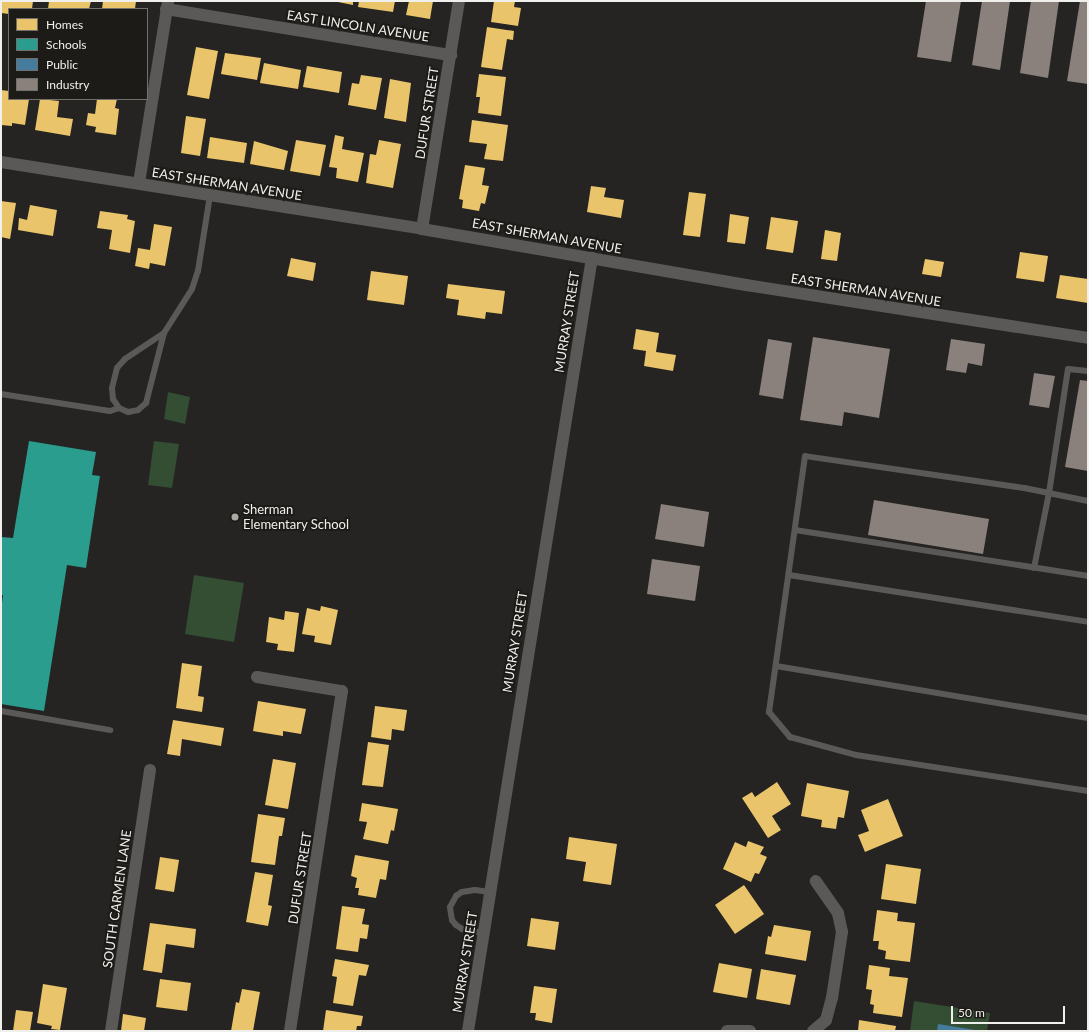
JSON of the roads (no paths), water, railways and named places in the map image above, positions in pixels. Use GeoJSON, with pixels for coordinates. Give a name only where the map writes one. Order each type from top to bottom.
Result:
{"type":"FeatureCollection","features":[{"type":"Feature","properties":{"kind":"street","name":"DUFUR STREET"},"geometry":{"type":"LineString","coordinates":[[422,229],[459,1]]}},
{"type":"Feature","properties":{"kind":"street","name":"EAST LINCOLN AVENUE"},"geometry":{"type":"LineString","coordinates":[[167,5],[451,55]]}},
{"type":"Feature","properties":{"kind":"street"},"geometry":{"type":"LineString","coordinates":[[139,183],[167,5]]}},
{"type":"Feature","properties":{"kind":"street","name":"EAST SHERMAN AVENUE"},"geometry":{"type":"LineString","coordinates":[[1,162],[422,229],[746,285],[1088,338]]}},
{"type":"Feature","properties":{"kind":"street","name":"MURRAY STREET"},"geometry":{"type":"LineString","coordinates":[[468,1031],[592,258]]}},
{"type":"Feature","properties":{"kind":"street","name":"DUFUR STREET"},"geometry":{"type":"LineString","coordinates":[[257,677],[342,690],[290,1031]]}},
{"type":"Feature","properties":{"kind":"street","name":"SOUTH CARMEN LANE"},"geometry":{"type":"LineString","coordinates":[[111,1031],[150,770]]}},
{"type":"Feature","properties":{"kind":"street"},"geometry":{"type":"LineString","coordinates":[[813,1031],[826,1020],[832,998],[842,932],[838,914],[816,881]]}},
{"type":"Feature","properties":{"kind":"street"},"geometry":{"type":"LineString","coordinates":[[727,1031],[750,1031]]}},
{"type":"Feature","properties":{"kind":"lane"},"geometry":{"type":"LineString","coordinates":[[164,334],[125,359],[117,368],[112,388],[113,398],[119,408],[128,412],[138,410],[146,403],[164,334],[192,289],[198,271],[210,195]]}},
{"type":"Feature","properties":{"kind":"lane"},"geometry":{"type":"LineString","coordinates":[[1034,568],[1049,493],[1068,369],[1088,371]]}},
{"type":"Feature","properties":{"kind":"lane"},"geometry":{"type":"LineString","coordinates":[[1,394],[110,411],[119,408]]}},
{"type":"Feature","properties":{"kind":"lane"},"geometry":{"type":"LineString","coordinates":[[1088,501],[1049,493],[805,456],[769,712],[790,737],[856,755],[1088,791]]}},
{"type":"Feature","properties":{"kind":"lane"},"geometry":{"type":"LineString","coordinates":[[795,530],[1088,576]]}},
{"type":"Feature","properties":{"kind":"lane"},"geometry":{"type":"LineString","coordinates":[[789,575],[1088,622]]}},
{"type":"Feature","properties":{"kind":"lane"},"geometry":{"type":"LineString","coordinates":[[776,666],[1088,718]]}},
{"type":"Feature","properties":{"kind":"lane"},"geometry":{"type":"LineString","coordinates":[[1,712],[110,730]]}},
{"type":"Feature","properties":{"kind":"lane"},"geometry":{"type":"LineString","coordinates":[[484,933],[462,929],[456,926],[452,920],[450,907],[456,896],[462,892],[475,890],[490,892]]}},
{"type":"Feature","properties":{"kind":"place","name":"Sherman Elementary School"},"geometry":{"type":"Point","coordinates":[235,517]}}]}
